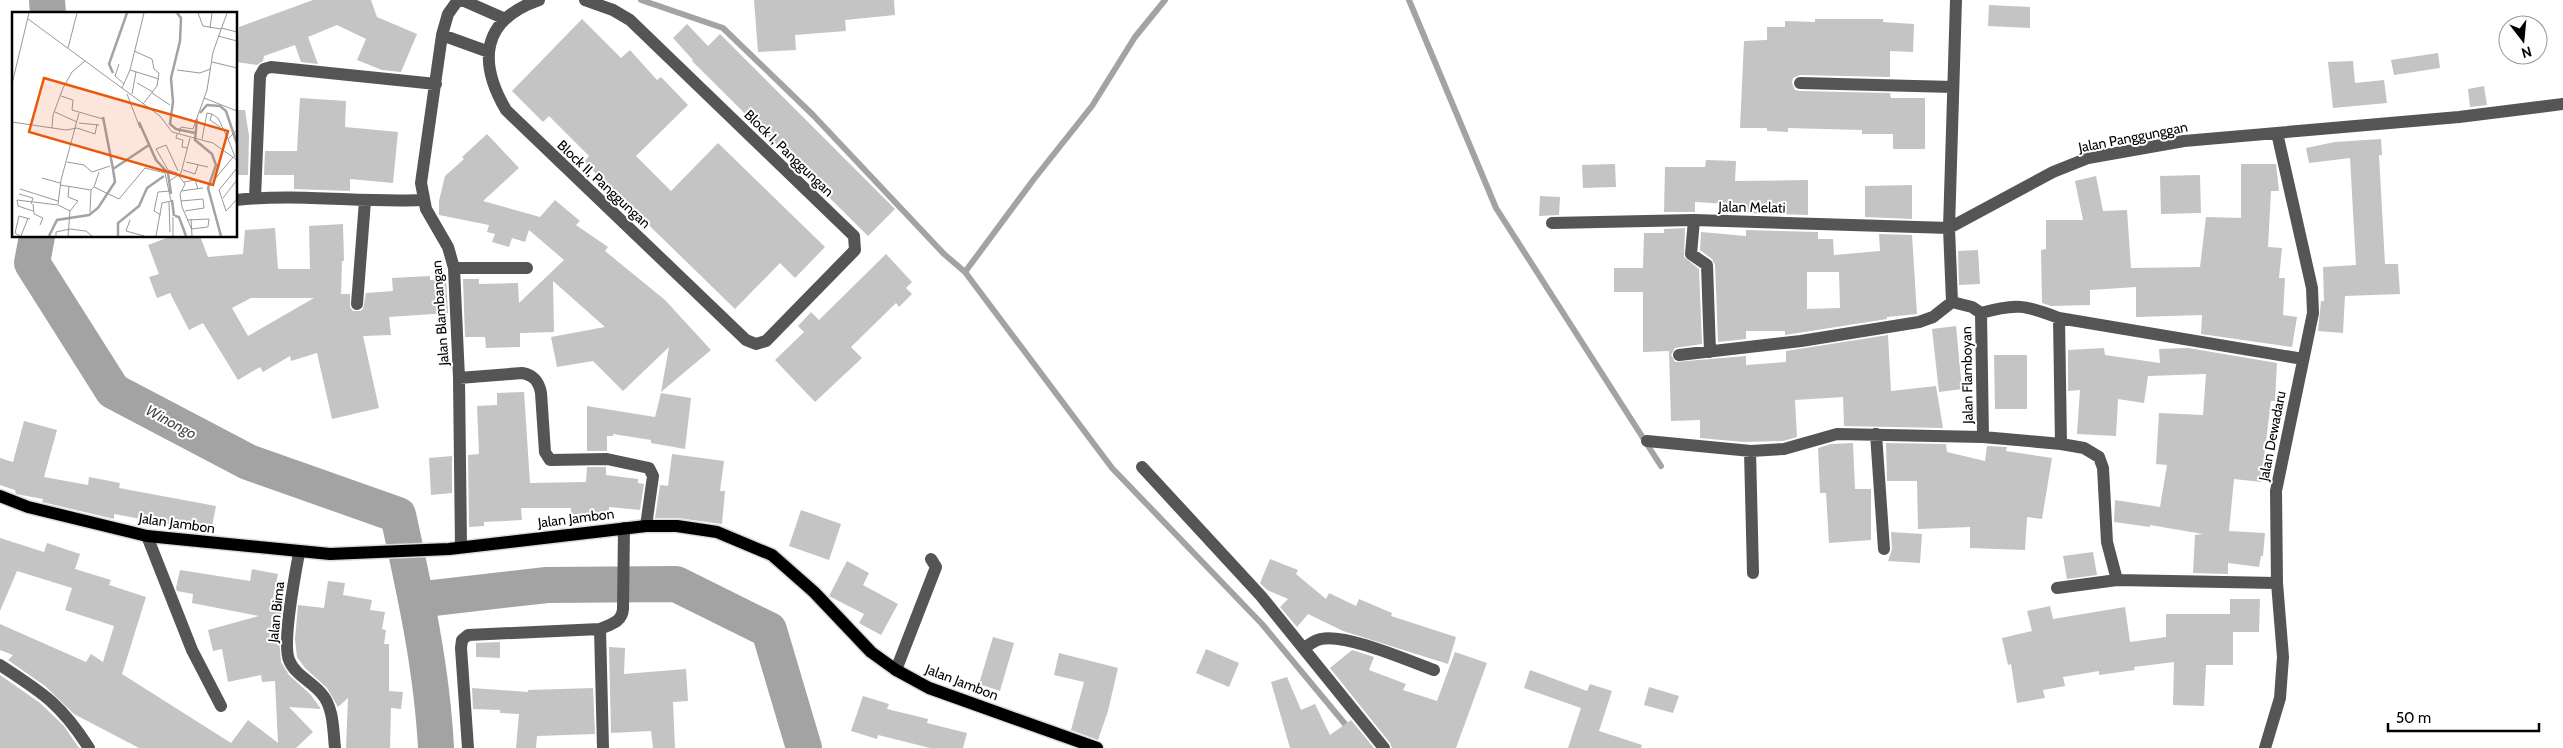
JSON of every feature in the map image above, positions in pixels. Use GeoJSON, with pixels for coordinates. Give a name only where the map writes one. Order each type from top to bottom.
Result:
{"type":"FeatureCollection","features":[{"type":"Feature","properties":{"kind":"main road","name":"Jalan Jambon"},"geometry":{"type":"LineString","coordinates":[[0,496],[28,507],[147,536],[298,553],[330,554],[455,548],[646,526],[677,526],[716,532],[772,555],[814,592],[871,652],[896,670],[929,688],[1098,748]]}},
{"type":"Feature","properties":{"kind":"street","name":"Jalan Blambangan"},"geometry":{"type":"LineString","coordinates":[[455,548],[459,378],[454,268],[450,252],[422,200],[421,183],[442,36],[448,14],[458,0]]}},
{"type":"Feature","properties":{"kind":"street"},"geometry":{"type":"LineString","coordinates":[[462,0],[504,18],[539,0]]}},
{"type":"Feature","properties":{"kind":"street","name":"Block I, Panggungan"},"geometry":{"type":"LineString","coordinates":[[585,0],[613,10],[630,20],[854,236],[854,250],[766,341],[756,344]]}},
{"type":"Feature","properties":{"kind":"street"},"geometry":{"type":"LineString","coordinates":[[1680,354],[1801,341],[1919,322],[1933,316],[1952,302],[1949,228],[1956,0]]}},
{"type":"Feature","properties":{"kind":"street","name":"Block II, Panggungan"},"geometry":{"type":"LineString","coordinates":[[504,18],[493,35],[489,52],[490,70],[499,97],[516,122],[746,340],[756,344]]}},
{"type":"Feature","properties":{"kind":"street"},"geometry":{"type":"LineString","coordinates":[[442,36],[489,52]]}},
{"type":"Feature","properties":{"kind":"street"},"geometry":{"type":"LineString","coordinates":[[256,198],[260,76],[264,69],[271,67],[436,84]]}},
{"type":"Feature","properties":{"kind":"street"},"geometry":{"type":"LineString","coordinates":[[1800,83],[1953,87]]}},
{"type":"Feature","properties":{"kind":"street","name":"Jalan Panggunggan"},"geometry":{"type":"LineString","coordinates":[[1949,228],[2053,172],[2088,158],[2184,141],[2459,117],[2563,104]]}},
{"type":"Feature","properties":{"kind":"street","name":"Jalan Dewadaru"},"geometry":{"type":"LineString","coordinates":[[2265,748],[2280,698],[2283,657],[2277,582],[2276,491],[2314,314],[2312,288],[2277,133]]}},
{"type":"Feature","properties":{"kind":"street"},"geometry":{"type":"LineString","coordinates":[[238,200],[256,198],[365,201],[422,200]]}},
{"type":"Feature","properties":{"kind":"street"},"geometry":{"type":"LineString","coordinates":[[357,304],[365,201]]}},
{"type":"Feature","properties":{"kind":"street"},"geometry":{"type":"LineString","coordinates":[[1694,220],[1692,254],[1707,265],[1710,352]]}},
{"type":"Feature","properties":{"kind":"street","name":"Jalan Melati"},"geometry":{"type":"LineString","coordinates":[[1552,223],[1694,220],[1949,228]]}},
{"type":"Feature","properties":{"kind":"street"},"geometry":{"type":"LineString","coordinates":[[454,268],[527,268]]}},
{"type":"Feature","properties":{"kind":"street","name":"Jalan Flamboyan"},"geometry":{"type":"LineString","coordinates":[[1952,302],[1972,307],[1981,313],[1983,437],[2062,444],[2084,448],[2099,458],[2103,468],[2107,547],[2117,580]]}},
{"type":"Feature","properties":{"kind":"street"},"geometry":{"type":"LineString","coordinates":[[1981,313],[2006,306],[2029,307],[2059,318],[2303,359]]}},
{"type":"Feature","properties":{"kind":"street"},"geometry":{"type":"LineString","coordinates":[[2059,318],[2062,444]]}},
{"type":"Feature","properties":{"kind":"street"},"geometry":{"type":"LineString","coordinates":[[459,378],[522,373],[532,376],[539,385],[541,393],[545,452],[550,460],[607,459],[649,468],[653,476],[646,526]]}},
{"type":"Feature","properties":{"kind":"street"},"geometry":{"type":"LineString","coordinates":[[1647,441],[1750,451],[1784,449],[1836,434],[1983,437]]}},
{"type":"Feature","properties":{"kind":"street"},"geometry":{"type":"LineString","coordinates":[[1876,434],[1884,549]]}},
{"type":"Feature","properties":{"kind":"street"},"geometry":{"type":"LineString","coordinates":[[1750,451],[1753,573]]}},
{"type":"Feature","properties":{"kind":"street"},"geometry":{"type":"LineString","coordinates":[[1142,467],[1261,596],[1384,748]]}},
{"type":"Feature","properties":{"kind":"street"},"geometry":{"type":"LineString","coordinates":[[468,748],[462,640],[468,636],[600,629],[617,622],[622,616],[624,609],[624,528]]}},
{"type":"Feature","properties":{"kind":"street"},"geometry":{"type":"LineString","coordinates":[[147,536],[192,650],[221,706]]}},
{"type":"Feature","properties":{"kind":"street","name":"Jalan Bima"},"geometry":{"type":"LineString","coordinates":[[298,553],[288,632],[289,660],[296,671],[321,692],[332,717],[335,748]]}},
{"type":"Feature","properties":{"kind":"street"},"geometry":{"type":"LineString","coordinates":[[896,670],[936,567],[931,559]]}},
{"type":"Feature","properties":{"kind":"street"},"geometry":{"type":"LineString","coordinates":[[2057,588],[2117,580],[2277,582]]}},
{"type":"Feature","properties":{"kind":"street"},"geometry":{"type":"LineString","coordinates":[[600,629],[603,748]]}},
{"type":"Feature","properties":{"kind":"street"},"geometry":{"type":"LineString","coordinates":[[1304,648],[1321,639],[1337,639],[1375,649],[1434,670]]}},
{"type":"Feature","properties":{"kind":"street"},"geometry":{"type":"LineString","coordinates":[[0,665],[56,703],[72,721],[89,748]]}},
{"type":"Feature","properties":{"kind":"building"},"geometry":{"type":"Polygon","coordinates":[[[313,0],[371,0],[377,17],[417,34],[401,72],[382,70],[357,60],[366,39],[337,25],[308,37],[318,64],[301,62],[295,45],[264,56],[263,61],[257,65],[238,62],[239,27],[313,0]]]}},
{"type":"Feature","properties":{"kind":"building"},"geometry":{"type":"Polygon","coordinates":[[[754,0],[894,0],[895,15],[845,20],[846,31],[795,35],[796,50],[758,52],[754,0]]]}},
{"type":"Feature","properties":{"kind":"building"},"geometry":{"type":"Polygon","coordinates":[[[1989,5],[2030,7],[2030,28],[1988,26],[1989,5]]]}},
{"type":"Feature","properties":{"kind":"building"},"geometry":{"type":"Polygon","coordinates":[[[582,19],[621,58],[630,50],[657,80],[661,77],[688,105],[636,156],[671,191],[718,143],[825,247],[795,278],[780,263],[735,309],[584,162],[589,156],[549,116],[543,122],[512,91],[582,19]]]}},
{"type":"Feature","properties":{"kind":"building"},"geometry":{"type":"Polygon","coordinates":[[[1815,19],[1883,19],[1883,22],[1914,24],[1913,52],[1890,51],[1890,77],[1800,75],[1793,78],[1792,83],[1795,90],[1800,91],[1890,93],[1891,98],[1925,98],[1925,149],[1893,149],[1893,134],[1862,134],[1862,130],[1788,128],[1788,132],[1767,131],[1767,128],[1740,128],[1744,41],[1767,40],[1767,27],[1785,27],[1785,21],[1815,22],[1815,19]]]}},
{"type":"Feature","properties":{"kind":"building"},"geometry":{"type":"Polygon","coordinates":[[[687,24],[708,46],[720,34],[895,209],[868,236],[692,61],[673,38],[687,24]]]}},
{"type":"Feature","properties":{"kind":"building"},"geometry":{"type":"Polygon","coordinates":[[[2438,53],[2440,68],[2394,75],[2391,60],[2438,53]]]}},
{"type":"Feature","properties":{"kind":"building"},"geometry":{"type":"Polygon","coordinates":[[[2353,61],[2355,83],[2384,80],[2387,103],[2333,108],[2328,62],[2353,61]]]}},
{"type":"Feature","properties":{"kind":"building"},"geometry":{"type":"Polygon","coordinates":[[[2484,86],[2487,105],[2470,107],[2468,89],[2484,86]]]}},
{"type":"Feature","properties":{"kind":"building"},"geometry":{"type":"Polygon","coordinates":[[[300,98],[346,101],[345,127],[398,132],[393,183],[350,179],[350,191],[294,189],[294,175],[264,175],[265,151],[297,151],[300,98]]]}},
{"type":"Feature","properties":{"kind":"building"},"geometry":{"type":"Polygon","coordinates":[[[238,110],[245,110],[249,136],[248,175],[238,175],[238,110]]]}},
{"type":"Feature","properties":{"kind":"building"},"geometry":{"type":"Polygon","coordinates":[[[487,134],[519,168],[483,201],[540,217],[555,200],[580,221],[576,225],[608,247],[605,251],[665,300],[711,350],[661,392],[669,347],[623,391],[593,361],[557,367],[551,337],[605,327],[553,281],[554,332],[520,333],[520,347],[486,348],[485,337],[465,337],[463,279],[479,279],[479,284],[518,283],[519,303],[564,260],[529,230],[525,242],[512,238],[509,247],[492,242],[495,234],[487,232],[489,225],[439,215],[439,201],[445,176],[487,134]]]}},
{"type":"Feature","properties":{"kind":"building"},"geometry":{"type":"Polygon","coordinates":[[[2381,139],[2382,155],[2379,155],[2385,264],[2398,264],[2400,294],[2345,296],[2343,333],[2318,331],[2321,301],[2324,301],[2323,267],[2356,265],[2350,158],[2309,163],[2306,148],[2335,142],[2381,139]]]}},
{"type":"Feature","properties":{"kind":"building"},"geometry":{"type":"Polygon","coordinates":[[[1706,160],[1736,161],[1735,181],[1808,180],[1808,215],[1746,213],[1746,205],[1695,202],[1695,212],[1664,212],[1665,167],[1705,167],[1706,160]]]}},
{"type":"Feature","properties":{"kind":"building"},"geometry":{"type":"Polygon","coordinates":[[[1615,164],[1616,187],[1583,188],[1582,165],[1615,164]]]}},
{"type":"Feature","properties":{"kind":"building"},"geometry":{"type":"Polygon","coordinates":[[[2241,164],[2276,164],[2279,191],[2271,191],[2268,247],[2282,248],[2279,278],[2285,278],[2283,315],[2297,317],[2292,347],[2201,334],[2202,315],[2136,317],[2136,287],[2090,290],[2090,305],[2051,306],[2042,303],[2041,250],[2046,249],[2046,220],[2083,220],[2075,181],[2096,176],[2103,211],[2127,210],[2131,268],[2200,267],[2206,217],[2241,218],[2241,164]]]}},
{"type":"Feature","properties":{"kind":"building"},"geometry":{"type":"Polygon","coordinates":[[[2200,175],[2201,213],[2161,214],[2160,176],[2200,175]]]}},
{"type":"Feature","properties":{"kind":"building"},"geometry":{"type":"Polygon","coordinates":[[[1912,185],[1912,219],[1865,217],[1865,186],[1912,185]]]}},
{"type":"Feature","properties":{"kind":"building"},"geometry":{"type":"Polygon","coordinates":[[[1540,196],[1560,197],[1559,215],[1539,216],[1540,196]]]}},
{"type":"Feature","properties":{"kind":"building"},"geometry":{"type":"Polygon","coordinates":[[[343,224],[344,261],[342,261],[341,294],[350,294],[350,307],[353,311],[363,309],[366,293],[393,291],[392,278],[430,276],[430,280],[446,280],[448,313],[389,317],[391,335],[363,336],[379,408],[332,419],[317,353],[291,361],[290,356],[263,372],[260,367],[238,380],[203,323],[189,330],[170,293],[157,298],[149,277],[159,274],[148,245],[167,238],[201,238],[208,257],[243,254],[245,230],[275,228],[278,269],[310,269],[309,226],[343,224]],[[251,298],[232,308],[248,336],[314,298],[251,298]]]}},
{"type":"Feature","properties":{"kind":"building"},"geometry":{"type":"Polygon","coordinates":[[[1685,228],[1684,257],[1699,269],[1702,344],[1675,348],[1671,355],[1675,362],[1746,356],[1746,365],[1786,362],[1786,351],[1888,335],[1891,391],[1936,386],[1943,428],[1844,426],[1843,397],[1795,400],[1797,437],[1783,441],[1744,442],[1700,438],[1700,420],[1671,421],[1669,351],[1643,352],[1643,292],[1614,292],[1614,268],[1643,268],[1644,233],[1664,233],[1664,229],[1685,228]]]}},
{"type":"Feature","properties":{"kind":"building"},"geometry":{"type":"Polygon","coordinates":[[[1746,230],[1818,232],[1818,239],[1833,239],[1834,255],[1880,251],[1879,234],[1912,235],[1917,314],[1887,317],[1887,319],[1785,335],[1785,331],[1746,331],[1746,339],[1718,342],[1715,265],[1712,259],[1700,250],[1701,232],[1746,236],[1746,230]],[[1807,272],[1807,309],[1840,308],[1839,272],[1807,272]]]}},
{"type":"Feature","properties":{"kind":"building"},"geometry":{"type":"Polygon","coordinates":[[[1978,250],[1980,284],[1959,285],[1958,251],[1978,250]]]}},
{"type":"Feature","properties":{"kind":"building"},"geometry":{"type":"Polygon","coordinates":[[[886,254],[912,282],[906,288],[912,294],[899,307],[896,303],[851,347],[862,358],[815,402],[775,360],[804,332],[798,326],[811,312],[819,320],[886,254]]]}},
{"type":"Feature","properties":{"kind":"building"},"geometry":{"type":"Polygon","coordinates":[[[1956,326],[1962,389],[1939,392],[1932,329],[1956,326]]]}},
{"type":"Feature","properties":{"kind":"building"},"geometry":{"type":"Polygon","coordinates":[[[2104,348],[2105,355],[2160,363],[2159,349],[2188,348],[2277,363],[2275,401],[2271,401],[2261,482],[2234,479],[2229,531],[2265,533],[2263,556],[2261,556],[2259,567],[2228,563],[2228,574],[2193,573],[2195,535],[2203,534],[2150,525],[2150,527],[2114,522],[2115,500],[2160,507],[2167,465],[2156,464],[2159,413],[2203,415],[2206,374],[2148,376],[2144,403],[2118,399],[2116,436],[2077,434],[2080,390],[2068,391],[2068,350],[2104,348]]]}},
{"type":"Feature","properties":{"kind":"building"},"geometry":{"type":"Polygon","coordinates":[[[1994,355],[2027,355],[2027,409],[1995,409],[1994,355]]]}},
{"type":"Feature","properties":{"kind":"building"},"geometry":{"type":"Polygon","coordinates":[[[524,392],[530,483],[586,482],[587,467],[606,467],[606,475],[638,479],[638,483],[644,484],[640,510],[609,507],[609,515],[571,514],[571,508],[521,508],[522,520],[484,522],[484,526],[469,527],[468,455],[479,454],[477,406],[497,405],[497,393],[524,392]]]}},
{"type":"Feature","properties":{"kind":"building"},"geometry":{"type":"Polygon","coordinates":[[[661,393],[691,398],[685,449],[651,443],[651,440],[613,434],[613,436],[607,436],[607,451],[587,451],[587,406],[655,417],[661,393]]]}},
{"type":"Feature","properties":{"kind":"building"},"geometry":{"type":"Polygon","coordinates":[[[24,421],[57,430],[44,477],[88,485],[89,477],[120,483],[119,488],[216,506],[211,532],[114,514],[114,519],[42,502],[43,499],[16,494],[15,490],[0,485],[0,458],[13,462],[24,421]]]}},
{"type":"Feature","properties":{"kind":"building"},"geometry":{"type":"Polygon","coordinates":[[[1853,443],[1855,489],[1871,489],[1871,540],[1829,543],[1826,493],[1820,493],[1818,448],[1831,444],[1853,443]]]}},
{"type":"Feature","properties":{"kind":"building"},"geometry":{"type":"Polygon","coordinates":[[[1886,443],[1946,444],[1947,452],[1985,461],[1987,446],[2007,447],[2006,451],[2052,458],[2042,519],[2027,517],[2025,550],[1970,548],[1970,527],[1918,529],[1917,481],[1887,481],[1886,443]]]}},
{"type":"Feature","properties":{"kind":"building"},"geometry":{"type":"Polygon","coordinates":[[[672,454],[724,461],[720,491],[725,491],[722,524],[678,518],[655,518],[660,485],[668,486],[672,454]]]}},
{"type":"Feature","properties":{"kind":"building"},"geometry":{"type":"Polygon","coordinates":[[[452,456],[452,493],[431,495],[429,458],[452,456]]]}},
{"type":"Feature","properties":{"kind":"building"},"geometry":{"type":"Polygon","coordinates":[[[801,510],[841,524],[829,560],[789,546],[801,510]]]}},
{"type":"Feature","properties":{"kind":"building"},"geometry":{"type":"Polygon","coordinates":[[[1891,532],[1922,534],[1920,563],[1888,561],[1892,549],[1891,532]]]}},
{"type":"Feature","properties":{"kind":"building"},"geometry":{"type":"Polygon","coordinates":[[[0,538],[44,552],[47,543],[80,554],[75,569],[111,580],[109,585],[146,597],[122,674],[231,743],[248,720],[278,743],[275,681],[262,682],[261,675],[228,682],[222,649],[213,651],[208,630],[259,616],[192,603],[193,594],[177,591],[180,570],[250,581],[252,569],[278,574],[272,603],[282,604],[279,639],[281,662],[289,675],[311,695],[321,709],[289,707],[313,732],[296,748],[139,748],[74,714],[45,686],[8,660],[13,655],[0,650],[0,624],[86,662],[91,654],[103,662],[114,626],[65,610],[72,588],[17,571],[0,611],[0,538]]]}},
{"type":"Feature","properties":{"kind":"building"},"geometry":{"type":"Polygon","coordinates":[[[2093,552],[2097,575],[2067,579],[2063,556],[2093,552]]]}},
{"type":"Feature","properties":{"kind":"building"},"geometry":{"type":"Polygon","coordinates":[[[1270,559],[1298,570],[1296,574],[1326,599],[1329,593],[1356,606],[1359,599],[1392,613],[1391,616],[1456,637],[1448,664],[1343,631],[1308,614],[1297,627],[1280,607],[1288,599],[1267,590],[1260,583],[1270,559]]]}},
{"type":"Feature","properties":{"kind":"building"},"geometry":{"type":"Polygon","coordinates":[[[847,561],[869,573],[863,585],[898,604],[881,635],[859,623],[864,614],[829,596],[847,561]]]}},
{"type":"Feature","properties":{"kind":"building"},"geometry":{"type":"Polygon","coordinates":[[[328,581],[345,583],[343,595],[372,600],[370,610],[385,612],[382,629],[386,630],[384,644],[389,644],[389,691],[403,692],[401,709],[391,708],[390,748],[346,748],[348,698],[338,707],[327,688],[305,668],[297,657],[295,639],[298,605],[324,608],[328,581]]]}},
{"type":"Feature","properties":{"kind":"building"},"geometry":{"type":"Polygon","coordinates":[[[2230,599],[2260,599],[2259,632],[2233,632],[2233,665],[2206,665],[2204,706],[2173,705],[2174,662],[2134,667],[2135,670],[2099,675],[2099,671],[2063,677],[2065,686],[2043,690],[2045,698],[2017,703],[2011,664],[2008,665],[2002,638],[2032,631],[2027,611],[2050,606],[2053,619],[2125,607],[2130,642],[2166,637],[2166,614],[2230,614],[2230,599]]]}},
{"type":"Feature","properties":{"kind":"building"},"geometry":{"type":"Polygon","coordinates":[[[993,637],[1014,643],[1000,691],[979,684],[993,637]]]}},
{"type":"Feature","properties":{"kind":"building"},"geometry":{"type":"Polygon","coordinates":[[[500,642],[500,658],[476,657],[476,643],[500,642]]]}},
{"type":"Feature","properties":{"kind":"building"},"geometry":{"type":"Polygon","coordinates":[[[609,647],[625,648],[624,674],[686,669],[688,701],[673,702],[675,748],[653,748],[651,731],[611,733],[609,647]]]}},
{"type":"Feature","properties":{"kind":"building"},"geometry":{"type":"Polygon","coordinates":[[[1206,649],[1239,663],[1229,687],[1196,673],[1206,649]]]}},
{"type":"Feature","properties":{"kind":"building"},"geometry":{"type":"Polygon","coordinates":[[[1352,650],[1374,657],[1369,670],[1406,684],[1403,690],[1437,701],[1455,652],[1487,663],[1456,748],[1392,748],[1330,668],[1352,650]]]}},
{"type":"Feature","properties":{"kind":"building"},"geometry":{"type":"Polygon","coordinates":[[[1059,653],[1118,668],[1108,711],[1098,740],[1071,730],[1084,682],[1054,675],[1059,653]]]}},
{"type":"Feature","properties":{"kind":"building"},"geometry":{"type":"Polygon","coordinates":[[[1530,670],[1587,691],[1590,684],[1612,691],[1599,731],[1642,745],[1641,748],[1568,748],[1581,708],[1524,688],[1530,670]]]}},
{"type":"Feature","properties":{"kind":"building"},"geometry":{"type":"Polygon","coordinates":[[[0,675],[40,703],[64,726],[79,748],[0,748],[0,675]]]}},
{"type":"Feature","properties":{"kind":"building"},"geometry":{"type":"Polygon","coordinates":[[[1287,677],[1301,710],[1315,704],[1330,735],[1351,720],[1374,748],[1290,748],[1271,682],[1287,677]]]}},
{"type":"Feature","properties":{"kind":"building"},"geometry":{"type":"Polygon","coordinates":[[[1649,687],[1679,696],[1673,713],[1644,705],[1649,687]]]}},
{"type":"Feature","properties":{"kind":"building"},"geometry":{"type":"Polygon","coordinates":[[[472,688],[528,692],[528,690],[593,688],[595,734],[537,736],[536,748],[516,748],[519,714],[500,713],[500,710],[473,709],[472,688]]]}},
{"type":"Feature","properties":{"kind":"building"},"geometry":{"type":"Polygon","coordinates":[[[863,696],[889,704],[887,709],[928,719],[927,723],[967,733],[963,748],[930,748],[878,735],[877,739],[851,731],[863,696]]]}},
{"type":"Feature","properties":{"kind":"waterway","name":"Winongo"},"geometry":{"type":"LineString","coordinates":[[47,0],[48,12]]}},
{"type":"Feature","properties":{"kind":"waterway"},"geometry":{"type":"LineString","coordinates":[[641,0],[723,28],[813,115],[944,254],[965,272],[1112,468],[1262,624],[1350,730]]}},
{"type":"Feature","properties":{"kind":"waterway"},"geometry":{"type":"LineString","coordinates":[[965,272],[1034,179],[1092,106],[1135,37],[1165,0]]}},
{"type":"Feature","properties":{"kind":"waterway"},"geometry":{"type":"LineString","coordinates":[[1409,0],[1496,208],[1661,466]]}},
{"type":"Feature","properties":{"kind":"waterway","name":"Winongo"},"geometry":{"type":"LineString","coordinates":[[37,238],[32,263],[113,391],[248,462],[398,515],[427,660],[436,748]]}},
{"type":"Feature","properties":{"kind":"waterway"},"geometry":{"type":"LineString","coordinates":[[416,600],[547,585],[676,584],[769,630],[804,748]]}}]}
